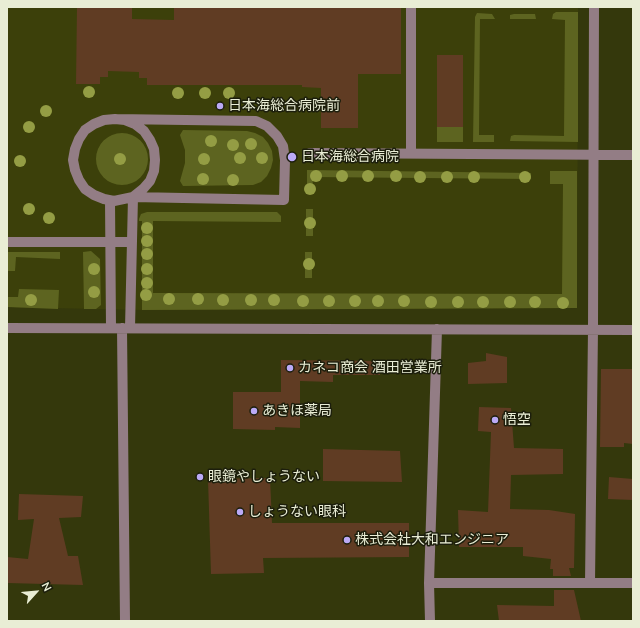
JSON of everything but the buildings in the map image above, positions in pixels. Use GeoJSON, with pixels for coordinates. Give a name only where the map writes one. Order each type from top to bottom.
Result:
{"type":"FeatureCollection","features":[{"type":"Feature","properties":{"kind":"street"},"geometry":{"type":"LineString","coordinates":[[411,7],[411,153]]}},
{"type":"Feature","properties":{"kind":"street"},"geometry":{"type":"LineString","coordinates":[[590,583],[593,329],[594,7]]}},
{"type":"Feature","properties":{"kind":"street"},"geometry":{"type":"LineString","coordinates":[[115,119],[130,122],[144,131],[154,149],[156,160],[150,181],[143,189],[133,197],[125,200],[110,201],[94,195],[85,189],[79,180],[73,160],[75,149],[85,130],[104,120],[115,119],[256,121],[267,126],[277,136],[283,146],[285,160],[284,200],[133,197]]}},
{"type":"Feature","properties":{"kind":"street"},"geometry":{"type":"LineString","coordinates":[[310,153],[633,155]]}},
{"type":"Feature","properties":{"kind":"street"},"geometry":{"type":"LineString","coordinates":[[125,621],[126,328],[132,242],[133,197]]}},
{"type":"Feature","properties":{"kind":"street"},"geometry":{"type":"LineString","coordinates":[[110,201],[110,328]]}},
{"type":"Feature","properties":{"kind":"street"},"geometry":{"type":"LineString","coordinates":[[7,242],[132,242]]}},
{"type":"Feature","properties":{"kind":"street"},"geometry":{"type":"LineString","coordinates":[[7,328],[633,330]]}},
{"type":"Feature","properties":{"kind":"street"},"geometry":{"type":"LineString","coordinates":[[430,621],[429,583],[437,329]]}},
{"type":"Feature","properties":{"kind":"street"},"geometry":{"type":"LineString","coordinates":[[429,583],[633,583]]}},
{"type":"Feature","properties":{"kind":"shaded area","name":"日本海総合病院"},"geometry":{"type":"Polygon","coordinates":[[[7,7],[578,7],[577,308],[142,310],[7,307],[7,7]]]}},
{"type":"Feature","properties":{"kind":"shaded area"},"geometry":{"type":"Polygon","coordinates":[[[556,12],[578,12],[578,142],[510,141],[511,136],[514,135],[564,136],[565,20],[552,19],[553,14],[556,12]]]}},
{"type":"Feature","properties":{"kind":"shaded area"},"geometry":{"type":"Polygon","coordinates":[[[477,13],[492,14],[495,19],[480,19],[479,135],[494,135],[494,142],[473,142],[475,17],[477,13]]]}},
{"type":"Feature","properties":{"kind":"shaded area"},"geometry":{"type":"Polygon","coordinates":[[[535,14],[536,19],[510,19],[510,15],[535,14]]]}},
{"type":"Feature","properties":{"kind":"shaded area"},"geometry":{"type":"Polygon","coordinates":[[[437,127],[463,127],[463,142],[437,142],[437,127]]]}},
{"type":"Feature","properties":{"kind":"shaded area"},"geometry":{"type":"Polygon","coordinates":[[[183,130],[247,131],[255,133],[263,137],[272,151],[273,160],[271,168],[267,176],[261,182],[253,185],[183,186],[180,181],[185,163],[185,150],[180,135],[183,130]]]}},
{"type":"Feature","properties":{"kind":"shaded area"},"geometry":{"type":"Polygon","coordinates":[[[117,133],[127,133],[141,140],[148,154],[148,164],[141,178],[127,185],[117,185],[107,181],[100,174],[96,164],[96,154],[100,144],[107,137],[117,133]]]}},
{"type":"Feature","properties":{"kind":"shaded area"},"geometry":{"type":"Polygon","coordinates":[[[307,170],[531,173],[531,179],[313,177],[312,193],[307,193],[307,170]]]}},
{"type":"Feature","properties":{"kind":"shaded area"},"geometry":{"type":"Polygon","coordinates":[[[550,171],[577,171],[577,308],[142,310],[142,221],[139,221],[139,219],[141,214],[147,212],[277,212],[281,216],[281,222],[153,221],[153,293],[562,294],[563,184],[550,184],[550,171]]]}},
{"type":"Feature","properties":{"kind":"shaded area"},"geometry":{"type":"Polygon","coordinates":[[[306,209],[313,209],[313,236],[306,236],[306,209]]]}},
{"type":"Feature","properties":{"kind":"shaded area"},"geometry":{"type":"Polygon","coordinates":[[[91,251],[100,259],[101,305],[96,309],[84,309],[83,252],[91,251]]]}},
{"type":"Feature","properties":{"kind":"shaded area"},"geometry":{"type":"Polygon","coordinates":[[[7,252],[60,252],[60,259],[16,257],[15,271],[7,271],[7,252]]]}},
{"type":"Feature","properties":{"kind":"shaded area"},"geometry":{"type":"Polygon","coordinates":[[[305,252],[312,252],[312,278],[305,278],[305,252]]]}},
{"type":"Feature","properties":{"kind":"shaded area"},"geometry":{"type":"Polygon","coordinates":[[[19,289],[59,290],[58,309],[7,307],[7,297],[18,297],[19,289]]]}},
{"type":"Feature","properties":{"kind":"place","name":"日本海総合病院前"},"geometry":{"type":"Point","coordinates":[220,106]}},
{"type":"Feature","properties":{"kind":"place","name":"日本海総合病院"},"geometry":{"type":"Point","coordinates":[292,157]}},
{"type":"Feature","properties":{"kind":"place","name":"カネコ商会 酒田営業所"},"geometry":{"type":"Point","coordinates":[290,368]}},
{"type":"Feature","properties":{"kind":"place","name":"あきほ薬局"},"geometry":{"type":"Point","coordinates":[254,411]}},
{"type":"Feature","properties":{"kind":"place","name":"悟空"},"geometry":{"type":"Point","coordinates":[495,420]}},
{"type":"Feature","properties":{"kind":"place","name":"眼鏡やしょうない"},"geometry":{"type":"Point","coordinates":[200,477]}},
{"type":"Feature","properties":{"kind":"place","name":"しょうない眼科"},"geometry":{"type":"Point","coordinates":[240,512]}},
{"type":"Feature","properties":{"kind":"place","name":"株式会社大和エンジニア"},"geometry":{"type":"Point","coordinates":[347,540]}}]}
